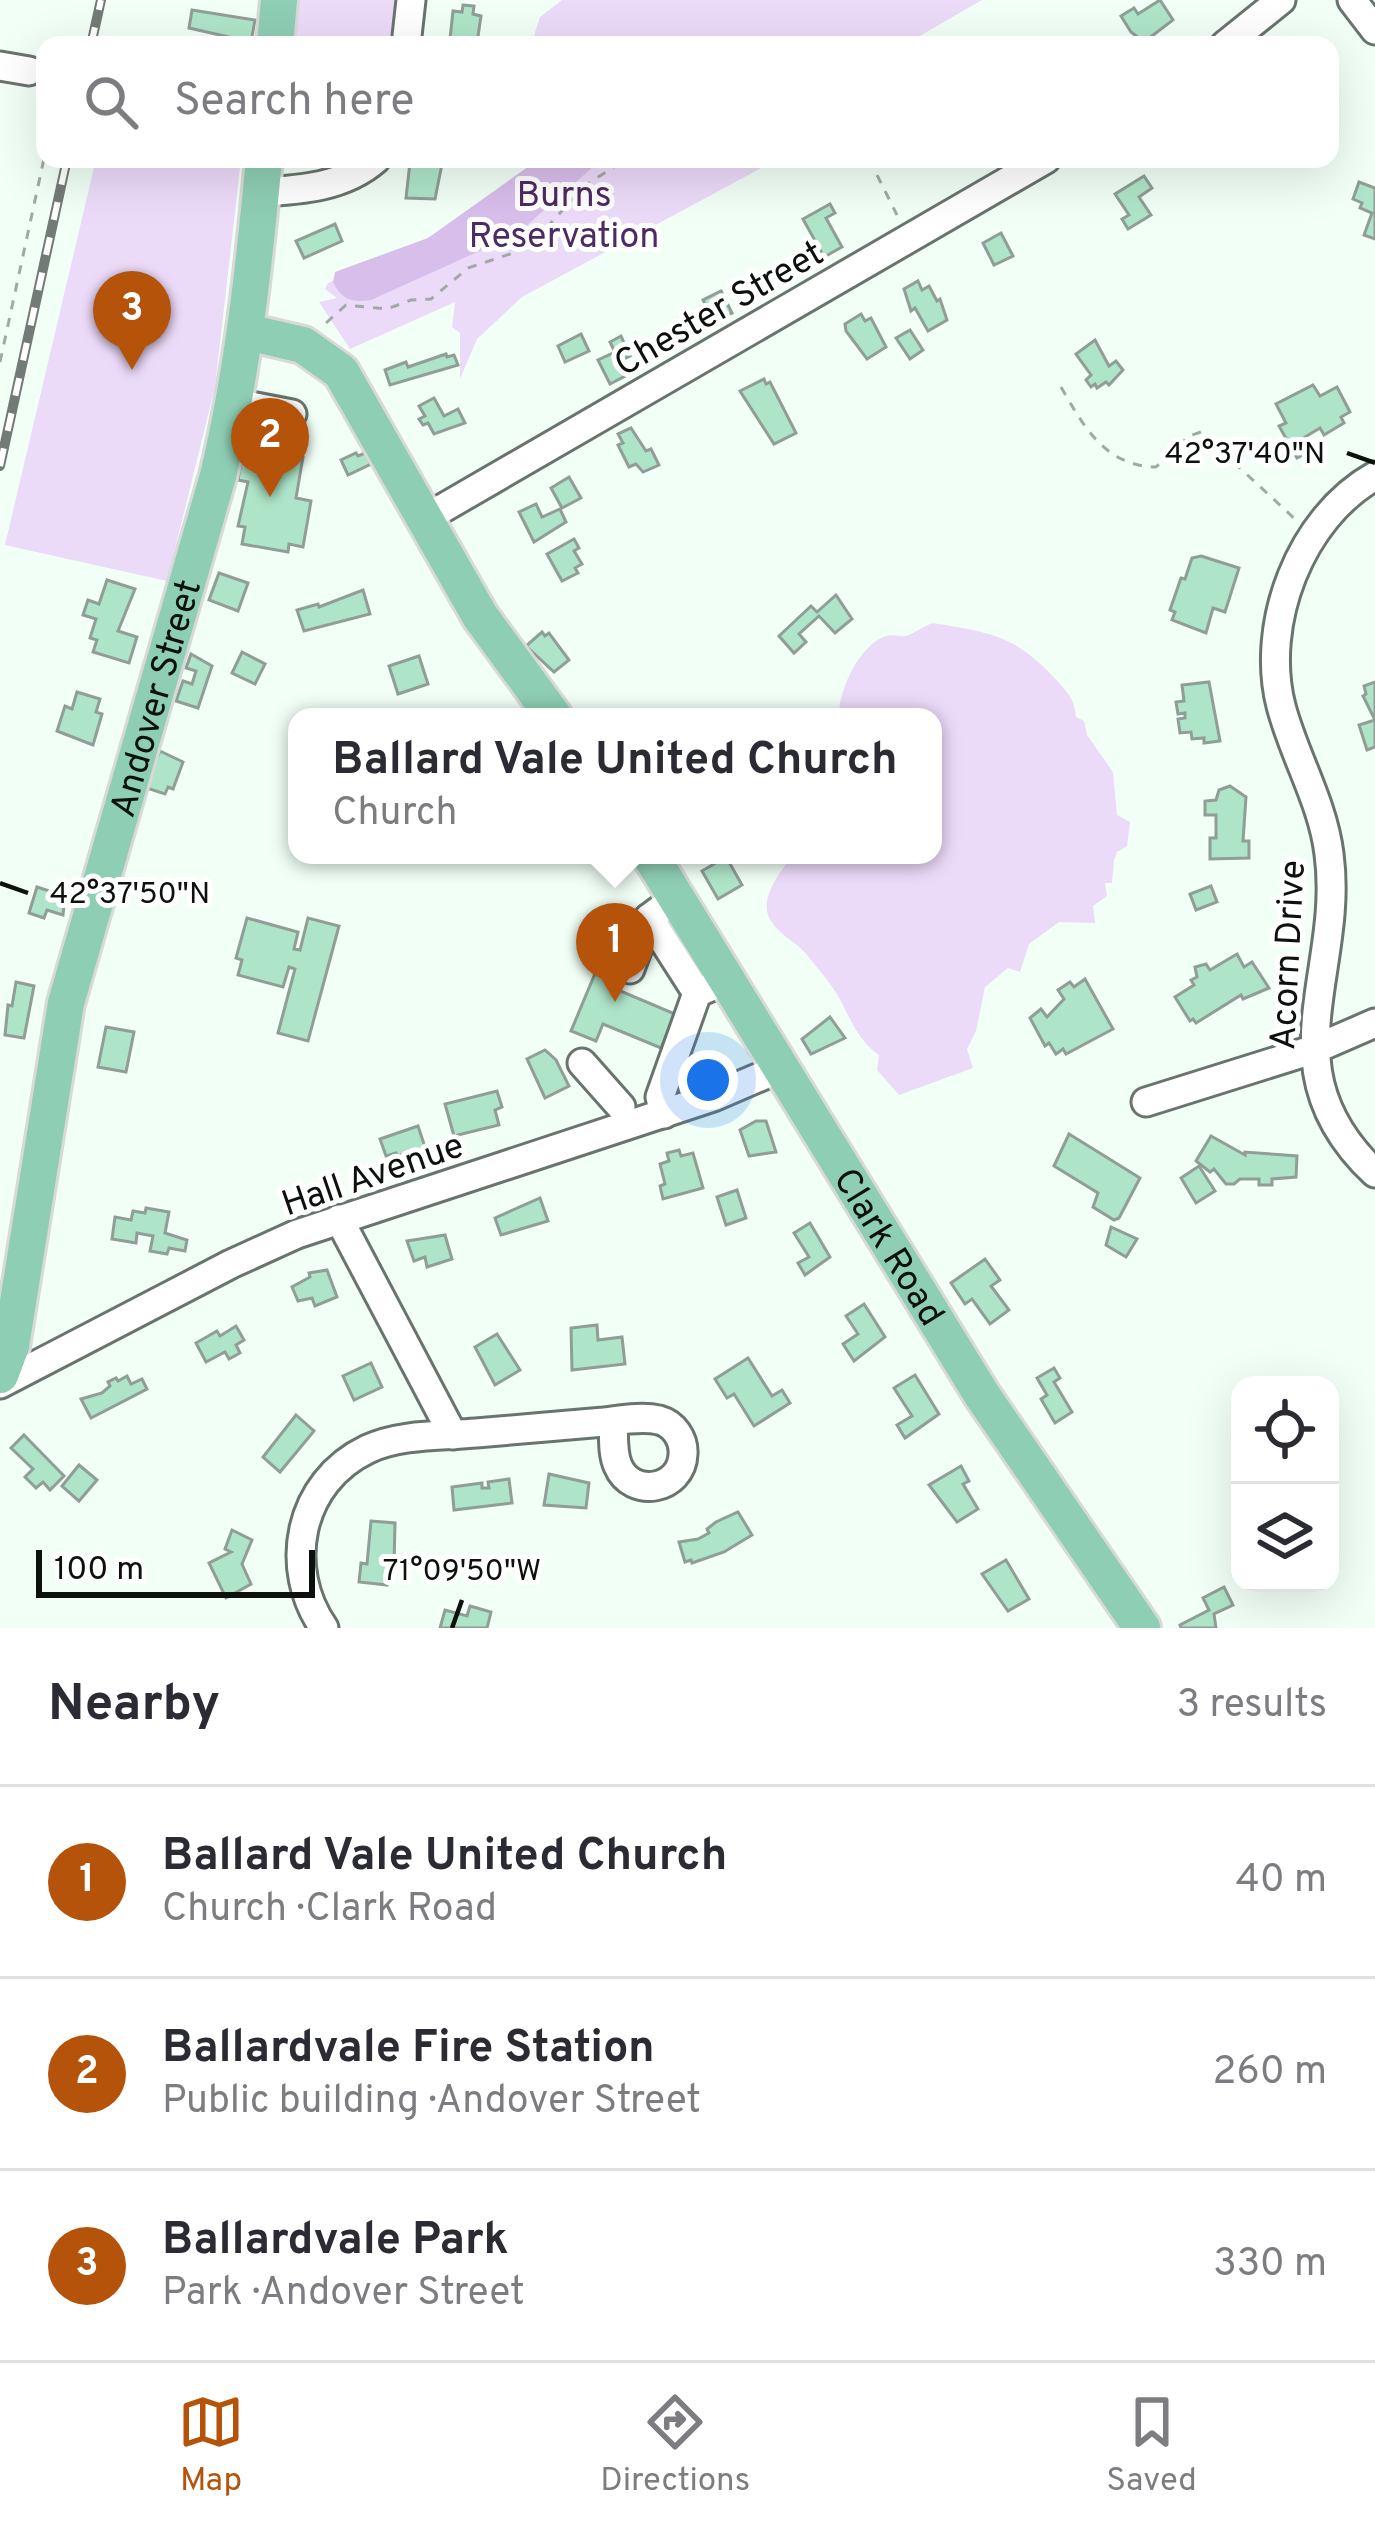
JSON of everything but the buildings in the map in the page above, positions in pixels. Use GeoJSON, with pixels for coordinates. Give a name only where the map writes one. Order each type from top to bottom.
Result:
{"type":"FeatureCollection","features":[{"type":"Feature","properties":{"kind":"main road"},"geometry":{"type":"LineString","coordinates":[[276,36],[279,0]]}},
{"type":"Feature","properties":{"kind":"main road","name":"Andover Street"},"geometry":{"type":"LineString","coordinates":[[0,1379],[11,1346],[66,1003],[235,403],[248,332],[262,176]]}},
{"type":"Feature","properties":{"kind":"main road"},"geometry":{"type":"LineString","coordinates":[[248,332],[303,345],[341,371],[493,638],[547,708]]}},
{"type":"Feature","properties":{"kind":"main road","name":"Clark Road"},"geometry":{"type":"LineString","coordinates":[[652,864],[663,907],[713,986],[783,1067],[982,1395],[1142,1628]]}},
{"type":"Feature","properties":{"kind":"street"},"geometry":{"type":"LineString","coordinates":[[407,36],[411,0]]}},
{"type":"Feature","properties":{"kind":"street"},"geometry":{"type":"LineString","coordinates":[[1236,36],[1281,0]]}},
{"type":"Feature","properties":{"kind":"street"},"geometry":{"type":"LineString","coordinates":[[1352,0],[1375,30]]}},
{"type":"Feature","properties":{"kind":"street"},"geometry":{"type":"LineString","coordinates":[[0,66],[28,70]]}},
{"type":"Feature","properties":{"kind":"street"},"geometry":{"type":"LineString","coordinates":[[262,176],[323,185],[363,168]]}},
{"type":"Feature","properties":{"kind":"street","name":"Chester Street"},"geometry":{"type":"LineString","coordinates":[[426,518],[1030,168]]}},
{"type":"Feature","properties":{"kind":"street"},"geometry":{"type":"LineString","coordinates":[[235,403],[292,414]]}},
{"type":"Feature","properties":{"kind":"street","name":"Acorn Drive"},"geometry":{"type":"LineString","coordinates":[[1375,476],[1345,499],[1299,560],[1285,598],[1276,666],[1281,704],[1330,857],[1315,1049],[1318,1076],[1341,1134],[1375,1173]]}},
{"type":"Feature","properties":{"kind":"street"},"geometry":{"type":"LineString","coordinates":[[630,969],[663,907]]}},
{"type":"Feature","properties":{"kind":"street"},"geometry":{"type":"LineString","coordinates":[[662,1106],[713,986]]}},
{"type":"Feature","properties":{"kind":"street"},"geometry":{"type":"LineString","coordinates":[[1146,1102],[1315,1049],[1375,1023]]}},
{"type":"Feature","properties":{"kind":"street"},"geometry":{"type":"LineString","coordinates":[[582,1063],[624,1117]]}},
{"type":"Feature","properties":{"kind":"street","name":"Hall Avenue"},"geometry":{"type":"LineString","coordinates":[[0,1379],[231,1264],[339,1219],[624,1117],[783,1067]]}},
{"type":"Feature","properties":{"kind":"street"},"geometry":{"type":"LineString","coordinates":[[339,1219],[453,1435]]}},
{"type":"Feature","properties":{"kind":"street"},"geometry":{"type":"LineString","coordinates":[[324,1628],[307,1597],[300,1566],[306,1518],[320,1490],[342,1466],[369,1449],[400,1440],[613,1421]]}},
{"type":"Feature","properties":{"kind":"path"},"geometry":{"type":"LineString","coordinates":[[0,362],[42,168]]}},
{"type":"Feature","properties":{"kind":"path"},"geometry":{"type":"LineString","coordinates":[[303,345],[346,305],[387,309],[411,299],[431,299],[468,268],[519,251],[586,185],[612,168]]}},
{"type":"Feature","properties":{"kind":"path"},"geometry":{"type":"LineString","coordinates":[[873,168],[908,238]]}},
{"type":"Feature","properties":{"kind":"path"},"geometry":{"type":"LineString","coordinates":[[1061,387],[1106,452],[1132,467],[1156,467],[1189,436],[1201,432],[1313,537]]}},
{"type":"Feature","properties":{"kind":"green space"},"geometry":{"type":"Polygon","coordinates":[[[294,0],[396,0],[390,36],[290,36],[294,0]]]}},
{"type":"Feature","properties":{"kind":"green space"},"geometry":{"type":"Polygon","coordinates":[[[562,0],[982,0],[920,36],[534,36],[540,17],[562,0]]]}},
{"type":"Feature","properties":{"kind":"green space"},"geometry":{"type":"Polygon","coordinates":[[[94,168],[240,168],[215,387],[167,581],[5,545],[94,168]]]}},
{"type":"Feature","properties":{"kind":"green space","name":"Burns Reservation"},"geometry":{"type":"Polygon","coordinates":[[[536,168],[761,168],[522,297],[477,339],[460,379],[460,333],[452,327],[455,302],[350,349],[319,302],[337,298],[325,289],[328,283],[424,240],[536,168]]]}},
{"type":"Feature","properties":{"kind":"green space"},"geometry":{"type":"Polygon","coordinates":[[[933,623],[1003,639],[1031,656],[1069,696],[1076,717],[1084,721],[1087,735],[1113,772],[1117,815],[1130,822],[1127,846],[1114,860],[1112,883],[1105,883],[1107,896],[1093,906],[1095,923],[1059,922],[1029,944],[1020,972],[1008,968],[985,987],[976,1031],[967,1049],[973,1068],[899,1095],[877,1070],[879,1055],[859,1035],[834,989],[803,951],[776,928],[768,915],[767,899],[786,864],[942,864],[942,708],[840,708],[846,682],[867,649],[886,636],[906,636],[933,623]]]}},
{"type":"Feature","properties":{"kind":"shaded area"},"geometry":{"type":"Polygon","coordinates":[[[526,168],[592,168],[517,234],[371,300],[348,299],[336,288],[335,272],[428,238],[526,168]]]}},
{"type":"Feature","properties":{"kind":"railway"},"geometry":{"type":"LineString","coordinates":[[93,36],[101,0]]}},
{"type":"Feature","properties":{"kind":"railway"},"geometry":{"type":"LineString","coordinates":[[0,466],[65,168]]}},
{"type":"Feature","properties":{"kind":"place","name":"Ballardvale Park"},"geometry":{"type":"Point","coordinates":[132,370]}},
{"type":"Feature","properties":{"kind":"place","name":"Ballardvale Fire Station"},"geometry":{"type":"Point","coordinates":[270,497]}},
{"type":"Feature","properties":{"kind":"place","name":"Ballard Vale United Church"},"geometry":{"type":"Point","coordinates":[615,1002]}}]}
